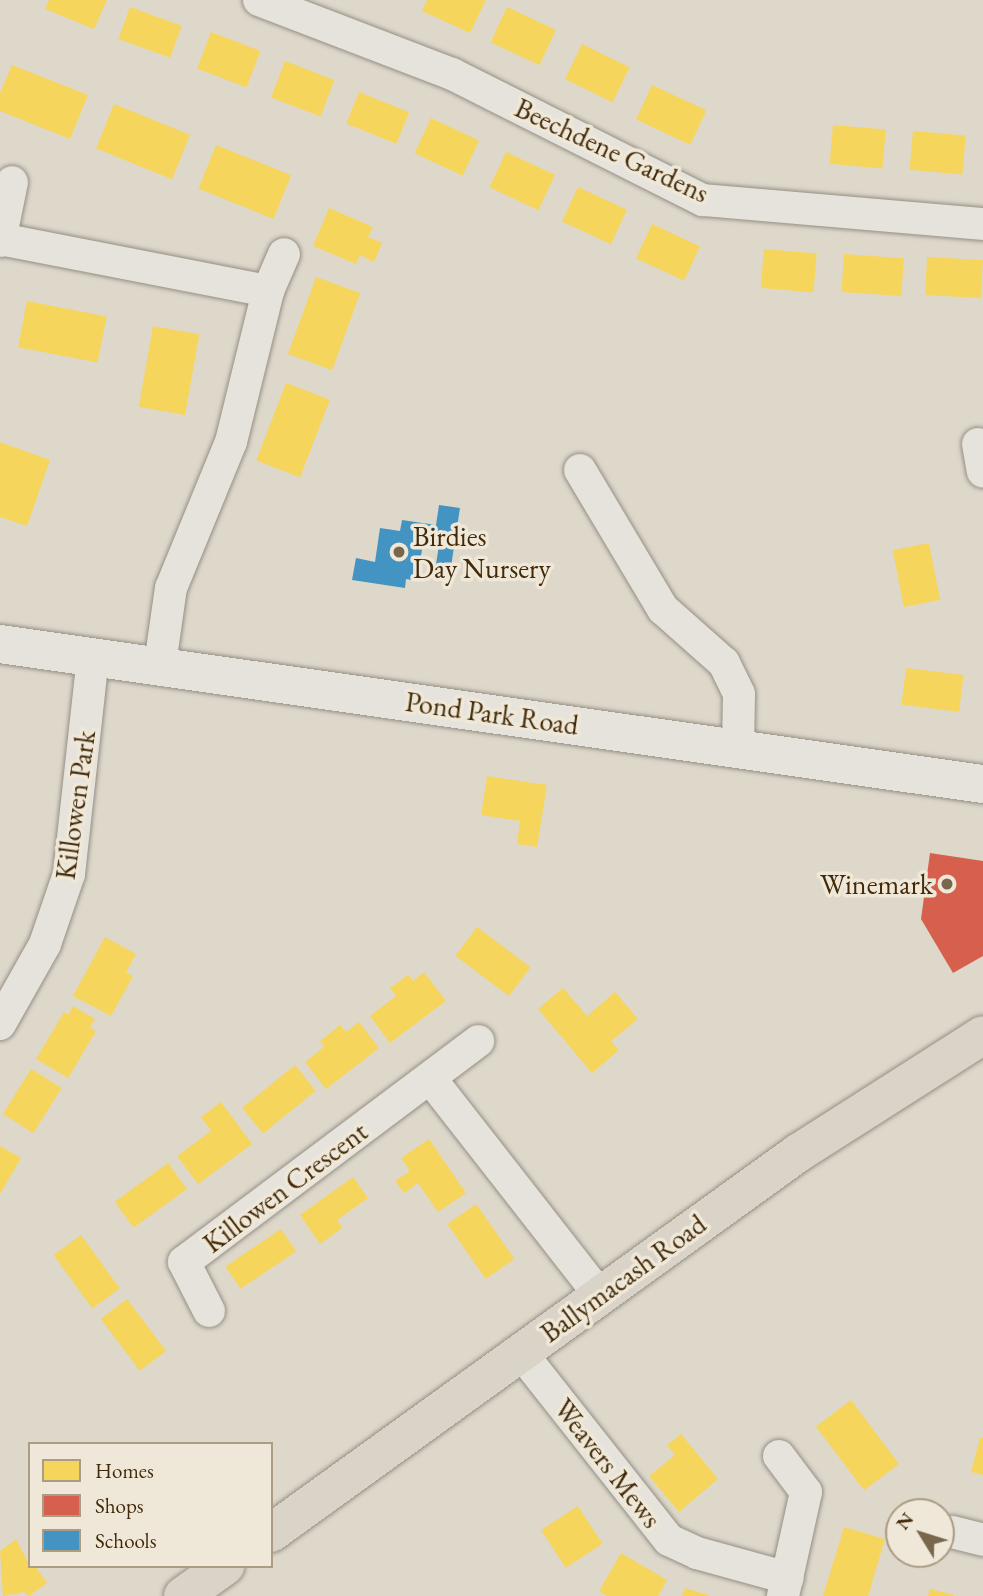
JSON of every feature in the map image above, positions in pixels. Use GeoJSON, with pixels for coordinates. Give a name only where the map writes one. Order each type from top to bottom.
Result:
{"type":"FeatureCollection","features":[{"type":"Feature","properties":{"kind":"main road","name":"Pond Park Road"},"geometry":{"type":"LineString","coordinates":[[0,644],[160,664],[983,784]]}},
{"type":"Feature","properties":{"kind":"main road","name":"Ballymacash Road"},"geometry":{"type":"LineString","coordinates":[[273,1532],[522,1354],[598,1293],[798,1153],[983,1035]]}},
{"type":"Feature","properties":{"kind":"main road"},"geometry":{"type":"LineString","coordinates":[[183,1596],[222,1568]]}},
{"type":"Feature","properties":{"kind":"street","name":"Beechdene Gardens"},"geometry":{"type":"LineString","coordinates":[[259,0],[452,74],[703,200],[983,224]]}},
{"type":"Feature","properties":{"kind":"street"},"geometry":{"type":"LineString","coordinates":[[12,182],[0,240],[268,291]]}},
{"type":"Feature","properties":{"kind":"street"},"geometry":{"type":"LineString","coordinates":[[160,664],[171,588],[231,442],[268,291],[284,254]]}},
{"type":"Feature","properties":{"kind":"street"},"geometry":{"type":"LineString","coordinates":[[580,470],[663,609],[724,663],[739,694],[738,749]]}},
{"type":"Feature","properties":{"kind":"street","name":"Killowen Park"},"geometry":{"type":"LineString","coordinates":[[0,1024],[45,944],[69,874],[93,655]]}},
{"type":"Feature","properties":{"kind":"street","name":"Killowen Crescent"},"geometry":{"type":"LineString","coordinates":[[209,1311],[184,1262],[478,1041]]}},
{"type":"Feature","properties":{"kind":"street"},"geometry":{"type":"LineString","coordinates":[[430,1078],[598,1293]]}},
{"type":"Feature","properties":{"kind":"street","name":"Weavers Mews"},"geometry":{"type":"LineString","coordinates":[[522,1354],[669,1540],[785,1587],[806,1492],[779,1457]]}},
{"type":"Feature","properties":{"kind":"street"},"geometry":{"type":"LineString","coordinates":[[955,1533],[983,1540]]}},
{"type":"Feature","properties":{"kind":"building: Homes"},"geometry":{"type":"Polygon","coordinates":[[[49,0],[107,0],[94,29],[45,9],[49,0]]]}},
{"type":"Feature","properties":{"kind":"building: Homes"},"geometry":{"type":"Polygon","coordinates":[[[427,0],[486,0],[470,33],[422,11],[427,0]]]}},
{"type":"Feature","properties":{"kind":"building: Homes"},"geometry":{"type":"Polygon","coordinates":[[[130,7],[182,26],[170,58],[118,39],[130,7]]]}},
{"type":"Feature","properties":{"kind":"building: Homes"},"geometry":{"type":"Polygon","coordinates":[[[507,7],[556,30],[539,65],[491,42],[507,7]]]}},
{"type":"Feature","properties":{"kind":"building: Homes"},"geometry":{"type":"Polygon","coordinates":[[[211,32],[260,51],[247,87],[197,68],[211,32]]]}},
{"type":"Feature","properties":{"kind":"building: Homes"},"geometry":{"type":"Polygon","coordinates":[[[582,44],[630,67],[613,102],[565,79],[582,44]]]}},
{"type":"Feature","properties":{"kind":"building: Homes"},"geometry":{"type":"Polygon","coordinates":[[[285,61],[334,80],[321,116],[271,97],[285,61]]]}},
{"type":"Feature","properties":{"kind":"building: Homes"},"geometry":{"type":"Polygon","coordinates":[[[12,65],[88,95],[70,139],[0,111],[0,93],[12,65]]]}},
{"type":"Feature","properties":{"kind":"building: Homes"},"geometry":{"type":"Polygon","coordinates":[[[652,85],[706,110],[690,145],[636,119],[652,85]]]}},
{"type":"Feature","properties":{"kind":"building: Homes"},"geometry":{"type":"Polygon","coordinates":[[[359,92],[409,112],[396,144],[346,124],[359,92]]]}},
{"type":"Feature","properties":{"kind":"building: Homes"},"geometry":{"type":"Polygon","coordinates":[[[114,104],[190,135],[172,179],[96,149],[114,104]]]}},
{"type":"Feature","properties":{"kind":"building: Homes"},"geometry":{"type":"Polygon","coordinates":[[[431,118],[479,140],[463,176],[415,153],[431,118]]]}},
{"type":"Feature","properties":{"kind":"building: Homes"},"geometry":{"type":"Polygon","coordinates":[[[833,125],[886,130],[882,168],[830,164],[833,125]]]}},
{"type":"Feature","properties":{"kind":"building: Homes"},"geometry":{"type":"Polygon","coordinates":[[[913,131],[966,136],[962,174],[910,170],[913,131]]]}},
{"type":"Feature","properties":{"kind":"building: Homes"},"geometry":{"type":"Polygon","coordinates":[[[216,145],[291,175],[273,219],[198,189],[216,145]]]}},
{"type":"Feature","properties":{"kind":"building: Homes"},"geometry":{"type":"Polygon","coordinates":[[[506,152],[555,175],[538,210],[490,187],[506,152]]]}},
{"type":"Feature","properties":{"kind":"building: Homes"},"geometry":{"type":"Polygon","coordinates":[[[578,187],[627,210],[611,244],[562,221],[578,187]]]}},
{"type":"Feature","properties":{"kind":"building: Homes"},"geometry":{"type":"Polygon","coordinates":[[[329,208],[373,227],[368,237],[382,243],[374,262],[360,255],[356,264],[313,246],[329,208]]]}},
{"type":"Feature","properties":{"kind":"building: Homes"},"geometry":{"type":"Polygon","coordinates":[[[652,224],[700,246],[684,281],[636,258],[652,224]]]}},
{"type":"Feature","properties":{"kind":"building: Homes"},"geometry":{"type":"Polygon","coordinates":[[[764,249],[817,254],[813,292],[761,288],[764,249]]]}},
{"type":"Feature","properties":{"kind":"building: Homes"},"geometry":{"type":"Polygon","coordinates":[[[844,254],[904,258],[901,296],[841,292],[844,254]]]}},
{"type":"Feature","properties":{"kind":"building: Homes"},"geometry":{"type":"Polygon","coordinates":[[[927,257],[983,260],[981,298],[925,295],[927,257]]]}},
{"type":"Feature","properties":{"kind":"building: Homes"},"geometry":{"type":"Polygon","coordinates":[[[316,277],[360,293],[332,370],[288,354],[316,277]]]}},
{"type":"Feature","properties":{"kind":"building: Homes"},"geometry":{"type":"Polygon","coordinates":[[[27,301],[107,316],[98,363],[18,347],[27,301]]]}},
{"type":"Feature","properties":{"kind":"building: Homes"},"geometry":{"type":"Polygon","coordinates":[[[153,326],[199,334],[185,415],[139,407],[153,326]]]}},
{"type":"Feature","properties":{"kind":"building: Homes"},"geometry":{"type":"Polygon","coordinates":[[[286,383],[330,400],[300,477],[256,460],[286,383]]]}},
{"type":"Feature","properties":{"kind":"building: Homes"},"geometry":{"type":"Polygon","coordinates":[[[0,442],[50,460],[27,526],[0,517],[0,442]]]}},
{"type":"Feature","properties":{"kind":"building: Homes"},"geometry":{"type":"Polygon","coordinates":[[[929,543],[940,600],[904,607],[893,550],[929,543]]]}},
{"type":"Feature","properties":{"kind":"building: Homes"},"geometry":{"type":"Polygon","coordinates":[[[906,668],[964,675],[959,712],[901,705],[906,668]]]}},
{"type":"Feature","properties":{"kind":"building: Homes"},"geometry":{"type":"Polygon","coordinates":[[[487,776],[547,785],[537,847],[517,844],[520,821],[481,815],[487,776]]]}},
{"type":"Feature","properties":{"kind":"building: Homes"},"geometry":{"type":"Polygon","coordinates":[[[477,927],[531,967],[509,996],[455,956],[477,927]]]}},
{"type":"Feature","properties":{"kind":"building: Homes"},"geometry":{"type":"Polygon","coordinates":[[[105,937],[136,954],[126,972],[133,976],[111,1016],[73,996],[105,937]]]}},
{"type":"Feature","properties":{"kind":"building: Homes"},"geometry":{"type":"Polygon","coordinates":[[[424,972],[446,1001],[390,1043],[370,1016],[396,996],[390,988],[408,975],[413,981],[424,972]]]}},
{"type":"Feature","properties":{"kind":"building: Homes"},"geometry":{"type":"Polygon","coordinates":[[[563,988],[587,1016],[615,992],[638,1019],[611,1041],[619,1050],[592,1073],[538,1009],[563,988]]]}},
{"type":"Feature","properties":{"kind":"building: Homes"},"geometry":{"type":"Polygon","coordinates":[[[73,1006],[95,1019],[90,1028],[96,1031],[68,1078],[36,1059],[64,1012],[68,1015],[73,1006]]]}},
{"type":"Feature","properties":{"kind":"building: Homes"},"geometry":{"type":"Polygon","coordinates":[[[359,1022],[379,1048],[326,1089],[305,1062],[324,1047],[320,1041],[340,1025],[346,1032],[359,1022]]]}},
{"type":"Feature","properties":{"kind":"building: Homes"},"geometry":{"type":"Polygon","coordinates":[[[295,1065],[316,1091],[263,1133],[242,1108],[295,1065]]]}},
{"type":"Feature","properties":{"kind":"building: Homes"},"geometry":{"type":"Polygon","coordinates":[[[31,1069],[62,1088],[33,1133],[3,1114],[31,1069]]]}},
{"type":"Feature","properties":{"kind":"building: Homes"},"geometry":{"type":"Polygon","coordinates":[[[221,1102],[252,1144],[198,1184],[177,1156],[211,1131],[201,1117],[221,1102]]]}},
{"type":"Feature","properties":{"kind":"building: Homes"},"geometry":{"type":"Polygon","coordinates":[[[429,1139],[466,1193],[438,1212],[418,1183],[404,1193],[395,1181],[410,1171],[401,1158],[429,1139]]]}},
{"type":"Feature","properties":{"kind":"building: Homes"},"geometry":{"type":"Polygon","coordinates":[[[0,1146],[21,1158],[0,1194],[0,1146]]]}},
{"type":"Feature","properties":{"kind":"building: Homes"},"geometry":{"type":"Polygon","coordinates":[[[168,1163],[187,1189],[133,1228],[115,1202],[168,1163]]]}},
{"type":"Feature","properties":{"kind":"building: Homes"},"geometry":{"type":"Polygon","coordinates":[[[353,1177],[368,1198],[337,1220],[342,1228],[320,1244],[300,1215],[353,1177]]]}},
{"type":"Feature","properties":{"kind":"building: Homes"},"geometry":{"type":"Polygon","coordinates":[[[476,1204],[514,1259],[486,1279],[447,1224],[476,1204]]]}},
{"type":"Feature","properties":{"kind":"building: Homes"},"geometry":{"type":"Polygon","coordinates":[[[281,1229],[296,1251],[241,1289],[225,1266],[281,1229]]]}},
{"type":"Feature","properties":{"kind":"building: Homes"},"geometry":{"type":"Polygon","coordinates":[[[81,1235],[120,1288],[92,1308],[53,1255],[81,1235]]]}},
{"type":"Feature","properties":{"kind":"building: Homes"},"geometry":{"type":"Polygon","coordinates":[[[127,1299],[166,1351],[140,1371],[101,1319],[127,1299]]]}},
{"type":"Feature","properties":{"kind":"building: Homes"},"geometry":{"type":"Polygon","coordinates":[[[851,1400],[899,1464],[864,1490],[816,1426],[851,1400]]]}},
{"type":"Feature","properties":{"kind":"building: Homes"},"geometry":{"type":"Polygon","coordinates":[[[681,1434],[718,1479],[679,1512],[649,1476],[675,1455],[667,1445],[681,1434]]]}},
{"type":"Feature","properties":{"kind":"building: Homes"},"geometry":{"type":"Polygon","coordinates":[[[980,1438],[983,1438],[983,1475],[971,1472],[980,1438]]]}},
{"type":"Feature","properties":{"kind":"building: Homes"},"geometry":{"type":"Polygon","coordinates":[[[578,1506],[603,1544],[566,1568],[541,1530],[578,1506]]]}},
{"type":"Feature","properties":{"kind":"building: Homes"},"geometry":{"type":"Polygon","coordinates":[[[844,1527],[885,1539],[868,1596],[823,1596],[844,1527]]]}},
{"type":"Feature","properties":{"kind":"building: Homes"},"geometry":{"type":"Polygon","coordinates":[[[16,1539],[28,1562],[28,1568],[36,1568],[47,1583],[29,1596],[24,1592],[3,1596],[0,1551],[16,1539]]]}},
{"type":"Feature","properties":{"kind":"building: Homes"},"geometry":{"type":"Polygon","coordinates":[[[621,1553],[667,1580],[658,1596],[607,1596],[599,1591],[621,1553]]]}},
{"type":"Feature","properties":{"kind":"building: Homes"},"geometry":{"type":"Polygon","coordinates":[[[685,1588],[709,1595],[709,1596],[682,1596],[685,1588]]]}},
{"type":"Feature","properties":{"kind":"building: Homes"},"geometry":{"type":"Polygon","coordinates":[[[930,1589],[954,1595],[954,1596],[928,1596],[930,1589]]]}},
{"type":"Feature","properties":{"kind":"building: Shops"},"geometry":{"type":"Polygon","coordinates":[[[930,853],[983,861],[983,956],[953,973],[921,919],[930,853]]]}},
{"type":"Feature","properties":{"kind":"building: Schools","name":"Birdies Day Nursery"},"geometry":{"type":"Polygon","coordinates":[[[439,505],[460,508],[450,573],[435,571],[439,545],[423,543],[417,581],[406,579],[405,588],[352,580],[356,558],[375,562],[380,528],[400,531],[402,520],[436,525],[439,505]]]}},
{"type":"Feature","properties":{"kind":"place","name":"Birdies Day Nursery"},"geometry":{"type":"Point","coordinates":[399,552]}},
{"type":"Feature","properties":{"kind":"place","name":"Winemark"},"geometry":{"type":"Point","coordinates":[947,884]}}]}
